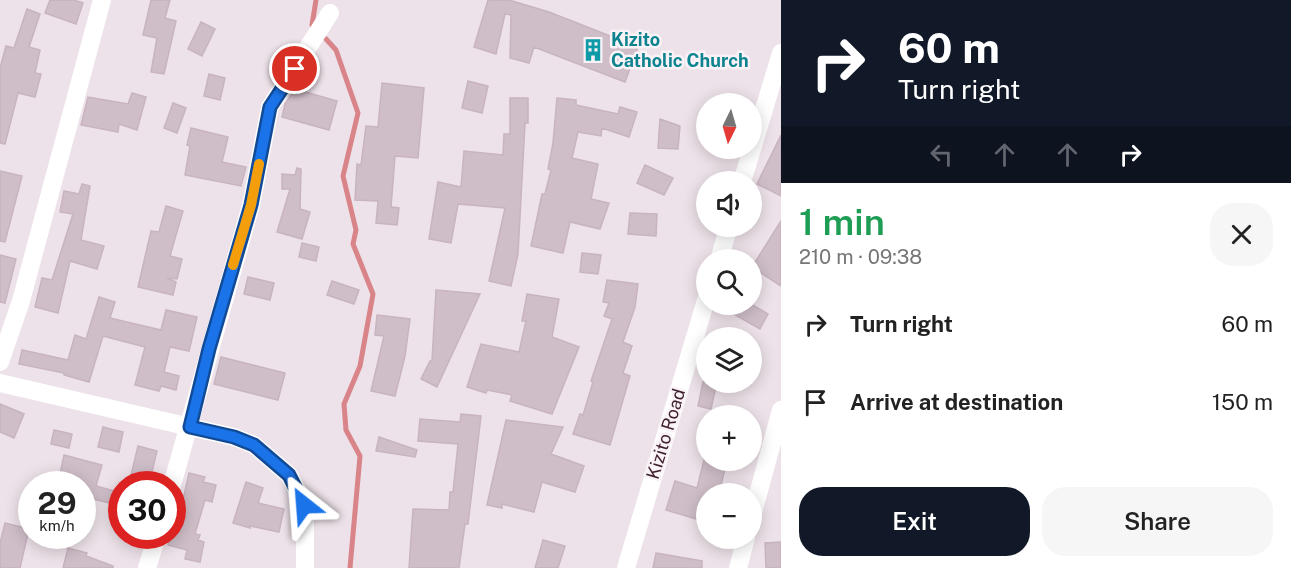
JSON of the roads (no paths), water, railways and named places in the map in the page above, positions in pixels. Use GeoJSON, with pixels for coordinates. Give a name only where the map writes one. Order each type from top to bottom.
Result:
{"type":"FeatureCollection","features":[{"type":"Feature","properties":{"kind":"street"},"geometry":{"type":"LineString","coordinates":[[0,362],[21,302],[102,0]]}},
{"type":"Feature","properties":{"kind":"street"},"geometry":{"type":"LineString","coordinates":[[176,471],[251,205],[270,107],[330,13]]}},
{"type":"Feature","properties":{"kind":"street"},"geometry":{"type":"LineString","coordinates":[[745,171],[781,52]]}},
{"type":"Feature","properties":{"kind":"street","name":"Kizito Road"},"geometry":{"type":"LineString","coordinates":[[626,568],[702,315]]}},
{"type":"Feature","properties":{"kind":"street"},"geometry":{"type":"LineString","coordinates":[[0,383],[234,437],[254,445],[289,475],[304,505],[305,568]]}},
{"type":"Feature","properties":{"kind":"street"},"geometry":{"type":"LineString","coordinates":[[761,483],[781,410]]}},
{"type":"Feature","properties":{"kind":"street"},"geometry":{"type":"LineString","coordinates":[[147,568],[153,549]]}},
{"type":"Feature","properties":{"kind":"street"},"geometry":{"type":"LineString","coordinates":[[738,568],[743,549]]}},
{"type":"Feature","properties":{"kind":"waterway"},"geometry":{"type":"LineString","coordinates":[[312,25],[316,0]]}},
{"type":"Feature","properties":{"kind":"waterway"},"geometry":{"type":"LineString","coordinates":[[326,39],[336,50],[358,113],[343,176],[356,230],[353,244],[373,294],[360,366],[344,404],[346,430],[360,456],[350,568]]}},
{"type":"Feature","properties":{"kind":"place","name":"Kizito Catholic Church"},"geometry":{"type":"Point","coordinates":[593,50]}}]}
